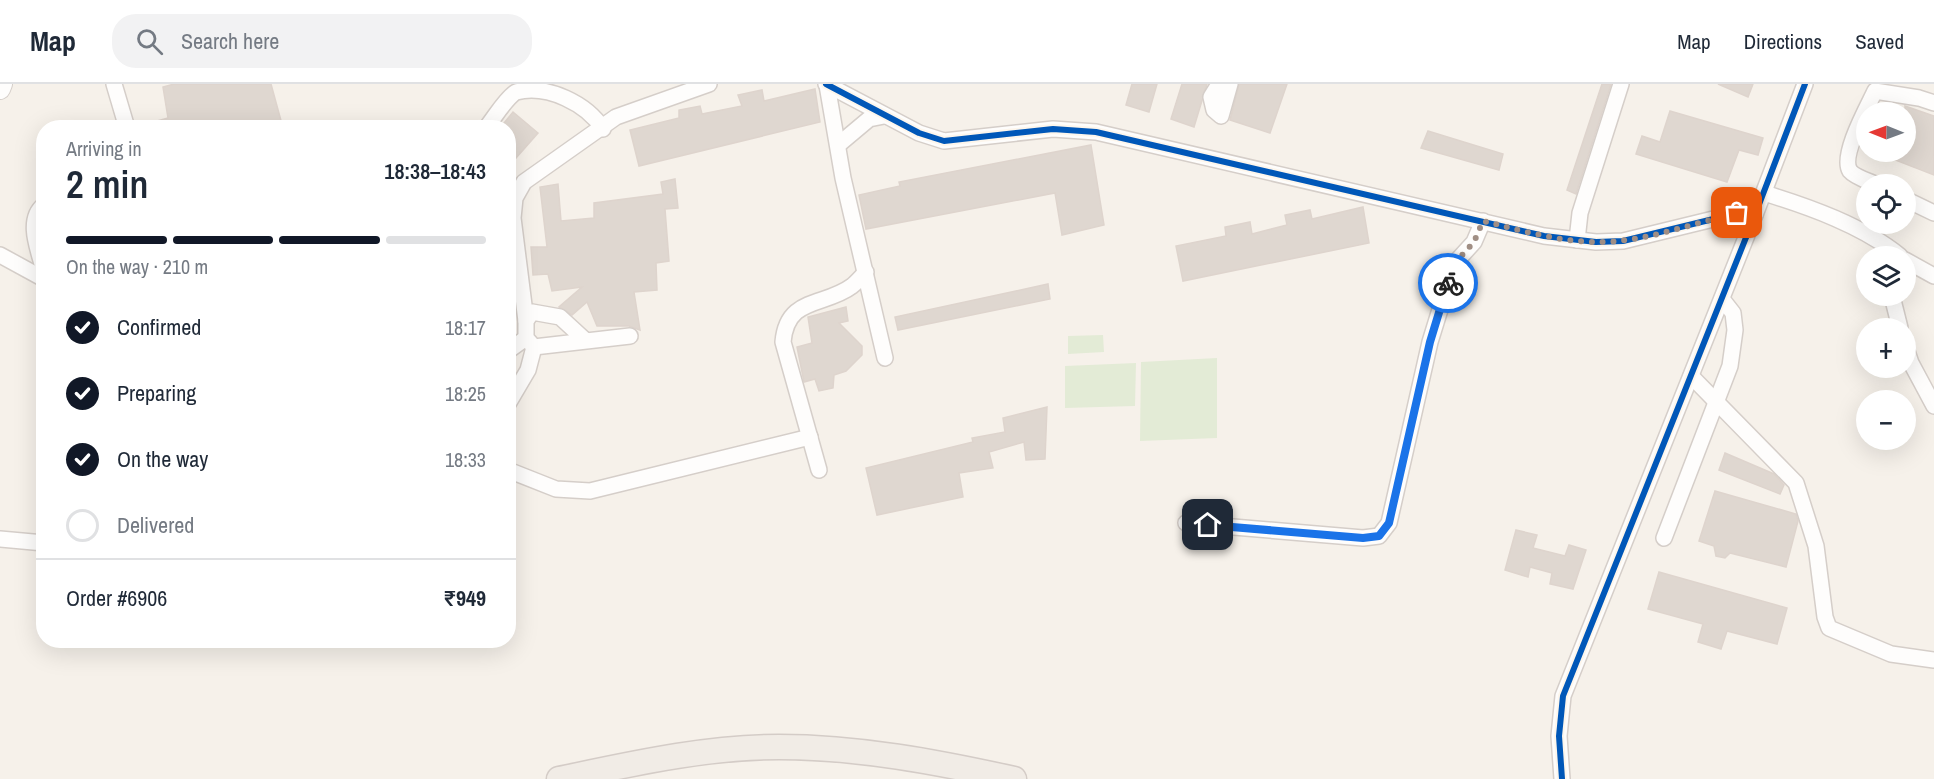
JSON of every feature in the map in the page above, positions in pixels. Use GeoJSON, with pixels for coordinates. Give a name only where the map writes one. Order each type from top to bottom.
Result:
{"type":"FeatureCollection","features":[{"type":"Feature","properties":{"kind":"main road"},"geometry":{"type":"LineString","coordinates":[[559,779],[702,752],[779,747],[915,759],[1014,779]]}},
{"type":"Feature","properties":{"kind":"street"},"geometry":{"type":"LineString","coordinates":[[0,89],[2,84]]}},
{"type":"Feature","properties":{"kind":"street"},"geometry":{"type":"LineString","coordinates":[[114,84],[125,120]]}},
{"type":"Feature","properties":{"kind":"street"},"geometry":{"type":"LineString","coordinates":[[516,196],[524,182],[603,129],[616,117],[709,84]]}},
{"type":"Feature","properties":{"kind":"street"},"geometry":{"type":"LineString","coordinates":[[1219,84],[1211,97],[1214,110],[1221,116],[1230,84]]}},
{"type":"Feature","properties":{"kind":"street"},"geometry":{"type":"LineString","coordinates":[[1577,240],[1580,213],[1621,84]]}},
{"type":"Feature","properties":{"kind":"street"},"geometry":{"type":"LineString","coordinates":[[1562,779],[1559,736],[1563,696],[1764,193],[1805,84]]}},
{"type":"Feature","properties":{"kind":"street"},"geometry":{"type":"LineString","coordinates":[[826,85],[919,133],[944,141],[1053,129],[1096,132],[1544,236],[1596,243],[1623,241],[1737,213],[1755,215]]}},
{"type":"Feature","properties":{"kind":"street"},"geometry":{"type":"LineString","coordinates":[[826,85],[885,358]]}},
{"type":"Feature","properties":{"kind":"street"},"geometry":{"type":"LineString","coordinates":[[492,120],[515,92],[532,86],[550,88],[575,99],[592,111],[603,129]]}},
{"type":"Feature","properties":{"kind":"street"},"geometry":{"type":"LineString","coordinates":[[1856,175],[1848,166],[1850,145],[1875,91],[1919,98],[1934,103]]}},
{"type":"Feature","properties":{"kind":"street"},"geometry":{"type":"LineString","coordinates":[[838,145],[869,119],[884,116]]}},
{"type":"Feature","properties":{"kind":"street"},"geometry":{"type":"LineString","coordinates":[[1764,193],[1791,201],[1887,246]]}},
{"type":"Feature","properties":{"kind":"street"},"geometry":{"type":"LineString","coordinates":[[1916,204],[1934,213]]}},
{"type":"Feature","properties":{"kind":"street"},"geometry":{"type":"LineString","coordinates":[[36,213],[33,228],[36,240]]}},
{"type":"Feature","properties":{"kind":"street"},"geometry":{"type":"LineString","coordinates":[[1186,523],[1363,538],[1379,536],[1389,523],[1430,342],[1454,264],[1474,242],[1483,221]]}},
{"type":"Feature","properties":{"kind":"street"},"geometry":{"type":"LineString","coordinates":[[516,242],[530,343],[528,370],[516,390]]}},
{"type":"Feature","properties":{"kind":"street"},"geometry":{"type":"LineString","coordinates":[[0,255],[36,275]]}},
{"type":"Feature","properties":{"kind":"street"},"geometry":{"type":"LineString","coordinates":[[1916,264],[1932,271]]}},
{"type":"Feature","properties":{"kind":"street"},"geometry":{"type":"LineString","coordinates":[[819,470],[783,342],[784,328],[793,314],[803,307],[853,286],[866,272]]}},
{"type":"Feature","properties":{"kind":"street"},"geometry":{"type":"LineString","coordinates":[[1664,538],[1730,366],[1736,330],[1733,313],[1722,299]]}},
{"type":"Feature","properties":{"kind":"street"},"geometry":{"type":"LineString","coordinates":[[526,321],[532,312],[560,316],[585,340]]}},
{"type":"Feature","properties":{"kind":"street"},"geometry":{"type":"LineString","coordinates":[[516,348],[530,343],[545,348],[585,340],[630,336]]}},
{"type":"Feature","properties":{"kind":"street"},"geometry":{"type":"LineString","coordinates":[[1916,372],[1934,406]]}},
{"type":"Feature","properties":{"kind":"street"},"geometry":{"type":"LineString","coordinates":[[1691,376],[1796,483],[1816,546],[1825,617],[1829,628],[1891,654],[1934,660]]}},
{"type":"Feature","properties":{"kind":"street"},"geometry":{"type":"LineString","coordinates":[[516,473],[556,489],[590,491],[810,437]]}},
{"type":"Feature","properties":{"kind":"street"},"geometry":{"type":"LineString","coordinates":[[0,539],[36,542]]}},
{"type":"Feature","properties":{"kind":"green space"},"geometry":{"type":"Polygon","coordinates":[[[1103,335],[1104,352],[1068,354],[1068,336],[1103,335]]]}},
{"type":"Feature","properties":{"kind":"green space"},"geometry":{"type":"Polygon","coordinates":[[[1217,358],[1217,438],[1140,441],[1141,362],[1217,358]]]}},
{"type":"Feature","properties":{"kind":"green space"},"geometry":{"type":"Polygon","coordinates":[[[1136,363],[1135,406],[1065,408],[1065,366],[1136,363]]]}},
{"type":"Feature","properties":{"kind":"building"},"geometry":{"type":"Polygon","coordinates":[[[174,84],[271,84],[281,120],[161,120],[168,118],[163,87],[174,84]]]}},
{"type":"Feature","properties":{"kind":"building"},"geometry":{"type":"Polygon","coordinates":[[[1132,84],[1157,84],[1149,112],[1126,105],[1132,84]]]}},
{"type":"Feature","properties":{"kind":"building"},"geometry":{"type":"Polygon","coordinates":[[[1182,84],[1207,84],[1194,127],[1171,119],[1182,84]]]}},
{"type":"Feature","properties":{"kind":"building"},"geometry":{"type":"Polygon","coordinates":[[[1239,84],[1287,84],[1270,133],[1230,120],[1239,84]]]}},
{"type":"Feature","properties":{"kind":"building"},"geometry":{"type":"Polygon","coordinates":[[[1602,84],[1611,84],[1576,194],[1567,190],[1602,84]]]}},
{"type":"Feature","properties":{"kind":"building"},"geometry":{"type":"Polygon","coordinates":[[[1718,84],[1753,84],[1748,97],[1718,84]]]}},
{"type":"Feature","properties":{"kind":"building"},"geometry":{"type":"Polygon","coordinates":[[[815,89],[820,122],[639,166],[630,130],[679,118],[679,110],[700,106],[702,114],[742,106],[738,95],[762,90],[764,101],[815,89]]]}},
{"type":"Feature","properties":{"kind":"building"},"geometry":{"type":"Polygon","coordinates":[[[1916,110],[1934,116],[1934,175],[1901,162],[1916,162],[1916,110]]]}},
{"type":"Feature","properties":{"kind":"building"},"geometry":{"type":"Polygon","coordinates":[[[1670,111],[1763,138],[1758,155],[1739,150],[1727,182],[1636,154],[1642,136],[1660,142],[1670,111]]]}},
{"type":"Feature","properties":{"kind":"building"},"geometry":{"type":"Polygon","coordinates":[[[513,112],[538,133],[516,158],[516,120],[506,120],[513,112]]]}},
{"type":"Feature","properties":{"kind":"building"},"geometry":{"type":"Polygon","coordinates":[[[1428,131],[1503,154],[1499,170],[1421,148],[1428,131]]]}},
{"type":"Feature","properties":{"kind":"building"},"geometry":{"type":"Polygon","coordinates":[[[1091,145],[1104,225],[1062,235],[1055,193],[866,229],[859,195],[900,186],[899,182],[1091,145]]]}},
{"type":"Feature","properties":{"kind":"building"},"geometry":{"type":"Polygon","coordinates":[[[675,179],[678,208],[665,209],[669,261],[656,263],[657,290],[634,292],[640,330],[629,326],[597,326],[587,302],[572,315],[559,307],[582,287],[552,291],[548,274],[533,275],[531,247],[547,247],[540,187],[558,184],[561,221],[594,218],[594,203],[663,194],[661,182],[675,179]]]}},
{"type":"Feature","properties":{"kind":"building"},"geometry":{"type":"Polygon","coordinates":[[[1363,207],[1369,243],[1183,281],[1176,246],[1226,236],[1225,227],[1250,222],[1252,234],[1287,225],[1285,215],[1310,210],[1312,219],[1363,207]]]}},
{"type":"Feature","properties":{"kind":"building"},"geometry":{"type":"Polygon","coordinates":[[[1048,284],[1050,299],[898,330],[895,317],[1048,284]]]}},
{"type":"Feature","properties":{"kind":"building"},"geometry":{"type":"Polygon","coordinates":[[[846,307],[848,321],[839,323],[862,346],[862,355],[846,371],[834,375],[833,388],[819,391],[815,379],[804,382],[797,347],[812,343],[808,317],[846,307]]]}},
{"type":"Feature","properties":{"kind":"building"},"geometry":{"type":"Polygon","coordinates":[[[1047,407],[1045,459],[1026,460],[1024,442],[989,452],[993,468],[959,473],[963,497],[877,515],[866,468],[973,442],[972,438],[1005,432],[1003,418],[1047,407]]]}},
{"type":"Feature","properties":{"kind":"building"},"geometry":{"type":"Polygon","coordinates":[[[1725,453],[1774,474],[1784,485],[1780,494],[1719,470],[1725,453]]]}},
{"type":"Feature","properties":{"kind":"building"},"geometry":{"type":"Polygon","coordinates":[[[1715,491],[1796,514],[1798,521],[1786,567],[1730,553],[1725,558],[1716,556],[1714,546],[1699,541],[1715,491]]]}},
{"type":"Feature","properties":{"kind":"building"},"geometry":{"type":"Polygon","coordinates":[[[1516,530],[1537,535],[1533,548],[1565,556],[1569,545],[1586,550],[1573,589],[1550,584],[1552,573],[1530,567],[1528,577],[1505,570],[1516,530]]]}},
{"type":"Feature","properties":{"kind":"building"},"geometry":{"type":"Polygon","coordinates":[[[1659,572],[1787,608],[1777,644],[1727,631],[1721,649],[1698,642],[1703,624],[1648,609],[1659,572]]]}},
{"type":"Feature","properties":{"kind":"cycle path"},"geometry":{"type":"LineString","coordinates":[[826,84],[919,133],[944,141],[1053,129],[1096,132],[1544,236],[1596,242],[1623,241],[1738,213],[1755,215]]}},
{"type":"Feature","properties":{"kind":"cycle path"},"geometry":{"type":"LineString","coordinates":[[1562,779],[1559,736],[1563,696],[1805,84]]}},
{"type":"Feature","properties":{"kind":"way so far"},"geometry":{"type":"LineString","coordinates":[[1448,283],[1454,264],[1474,242],[1483,221],[1544,236],[1596,243],[1623,241],[1737,213]]}},
{"type":"Feature","properties":{"kind":"route"},"geometry":{"type":"LineString","coordinates":[[1208,525],[1363,538],[1379,536],[1389,523],[1430,342],[1448,283]]}}]}
